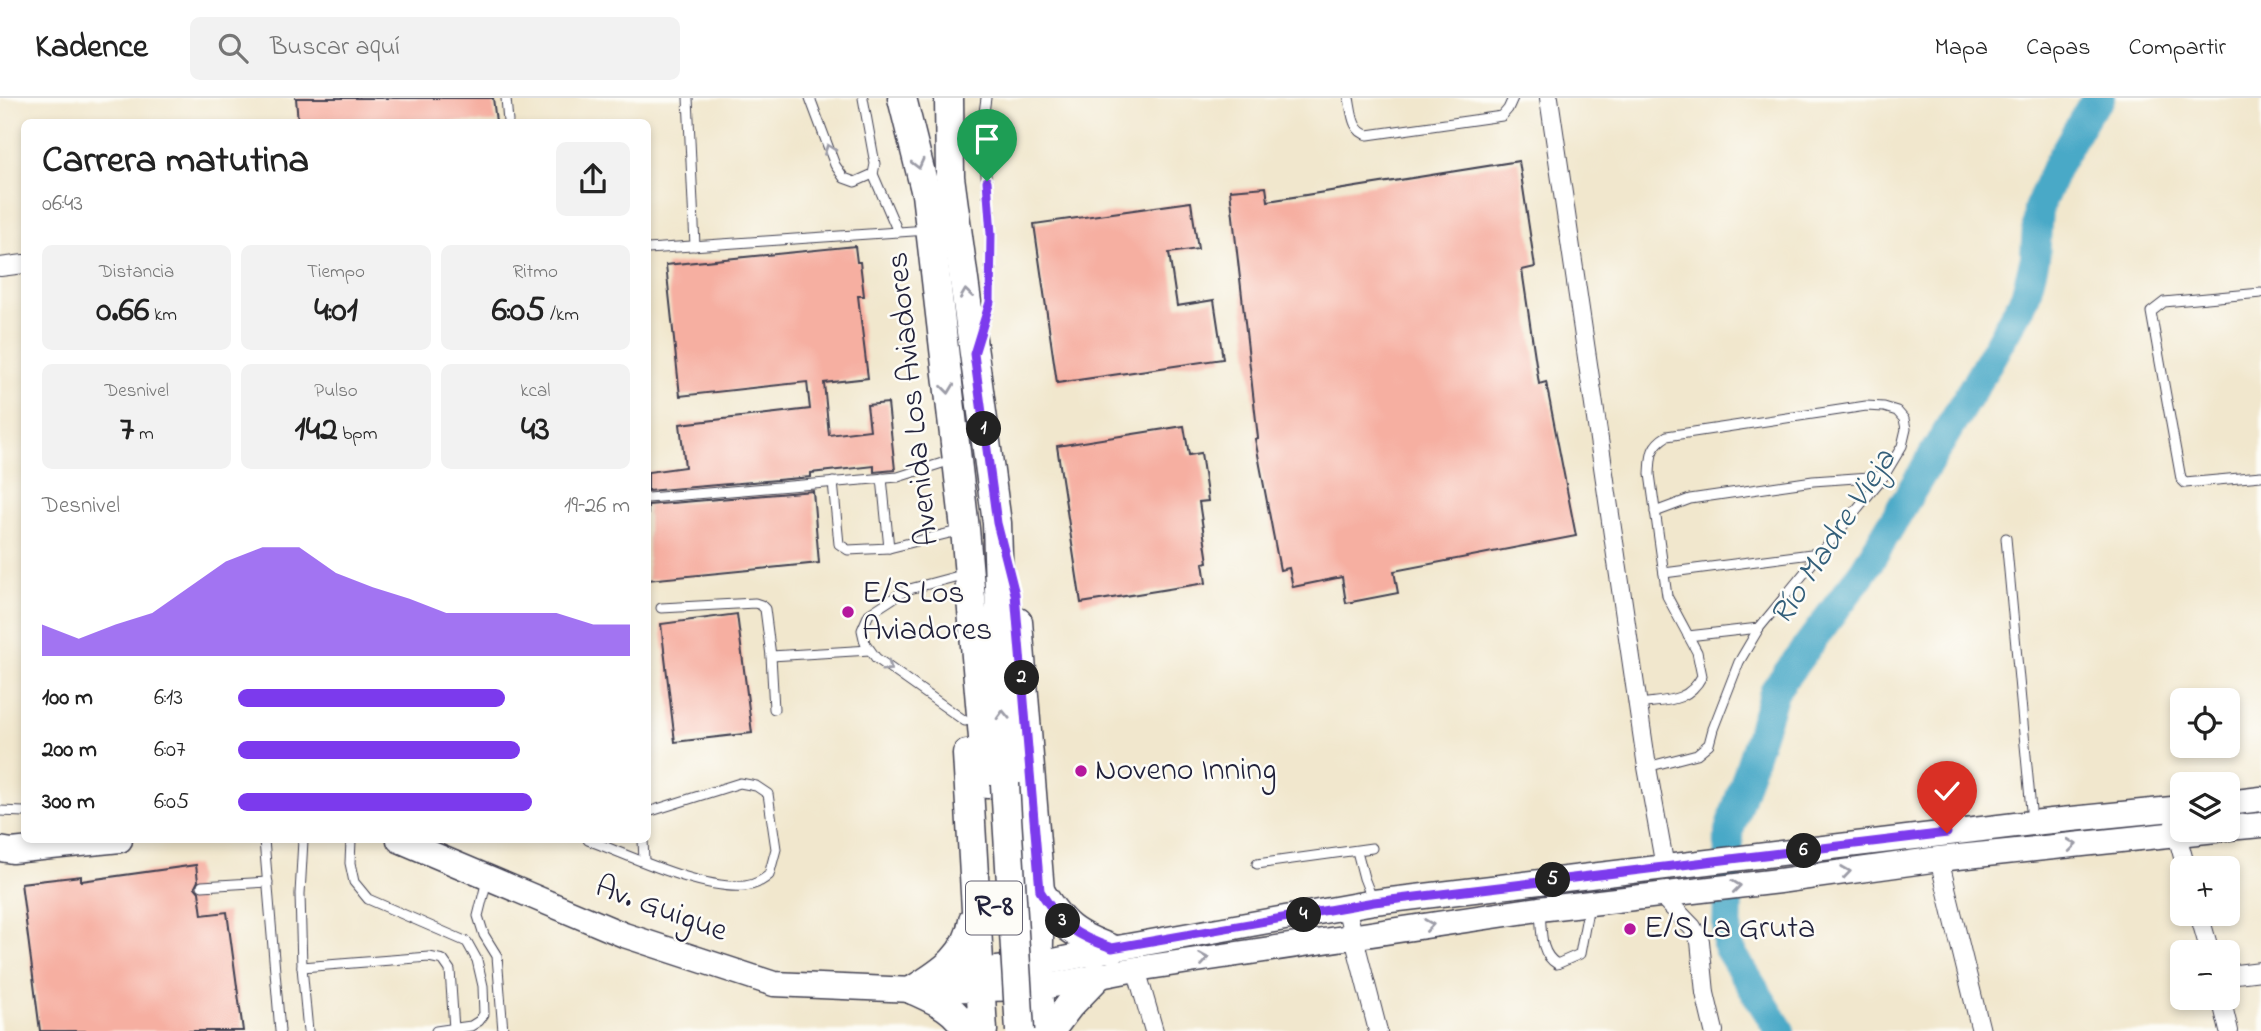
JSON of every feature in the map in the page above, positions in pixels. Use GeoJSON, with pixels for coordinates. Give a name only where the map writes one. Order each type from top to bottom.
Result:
{"type":"FeatureCollection","features":[{"type":"Feature","properties":{"kind":"main road","name":"Avenida Los Aviadores"},"geometry":{"type":"LineString","coordinates":[[902,98],[926,194],[996,784],[1020,1031]]}},
{"type":"Feature","properties":{"kind":"main road","name":"Avenida Los Aviadores"},"geometry":{"type":"LineString","coordinates":[[949,98],[950,177],[997,523],[996,784],[1001,1031]]}},
{"type":"Feature","properties":{"kind":"main road","name":"R-8"},"geometry":{"type":"LineString","coordinates":[[997,523],[1015,594],[1040,891],[1038,976]]}},
{"type":"Feature","properties":{"kind":"main road"},"geometry":{"type":"LineString","coordinates":[[965,529],[959,623],[983,1031]]}},
{"type":"Feature","properties":{"kind":"main road"},"geometry":{"type":"LineString","coordinates":[[2240,802],[2261,799]]}},
{"type":"Feature","properties":{"kind":"main road"},"geometry":{"type":"LineString","coordinates":[[1038,976],[1112,948],[1374,902],[2032,823],[2170,810]]}},
{"type":"Feature","properties":{"kind":"main road"},"geometry":{"type":"LineString","coordinates":[[2240,827],[2261,825]]}},
{"type":"Feature","properties":{"kind":"main road"},"geometry":{"type":"LineString","coordinates":[[1038,976],[1098,976],[1539,909],[1939,859],[2170,835]]}},
{"type":"Feature","properties":{"kind":"main road"},"geometry":{"type":"LineString","coordinates":[[0,849],[12,851],[91,843]]}},
{"type":"Feature","properties":{"kind":"main road","name":"Av. Guigue"},"geometry":{"type":"LineString","coordinates":[[406,843],[624,935],[774,984],[913,990],[980,980],[1038,976]]}},
{"type":"Feature","properties":{"kind":"main road"},"geometry":{"type":"LineString","coordinates":[[1040,891],[1055,915],[1083,938],[1112,948]]}},
{"type":"Feature","properties":{"kind":"main road"},"geometry":{"type":"LineString","coordinates":[[913,990],[942,972],[963,949],[971,933],[975,900]]}},
{"type":"Feature","properties":{"kind":"main road"},"geometry":{"type":"LineString","coordinates":[[1038,976],[1041,1031]]}},
{"type":"Feature","properties":{"kind":"main road"},"geometry":{"type":"LineString","coordinates":[[1050,1031],[1069,1006],[1098,976]]}},
{"type":"Feature","properties":{"kind":"main road"},"geometry":{"type":"LineString","coordinates":[[913,990],[945,1004],[962,1020],[967,1031]]}},
{"type":"Feature","properties":{"kind":"street"},"geometry":{"type":"LineString","coordinates":[[1549,98],[1647,767],[1676,865]]}},
{"type":"Feature","properties":{"kind":"street"},"geometry":{"type":"LineString","coordinates":[[0,267],[21,264]]}},
{"type":"Feature","properties":{"kind":"street"},"geometry":{"type":"LineString","coordinates":[[1939,859],[1981,1031]]}},
{"type":"Feature","properties":{"kind":"street"},"geometry":{"type":"LineString","coordinates":[[1661,895],[1692,927],[1700,941],[1705,993],[1714,1031]]}},
{"type":"Feature","properties":{"kind":"street"},"geometry":{"type":"LineString","coordinates":[[1346,907],[1378,1031]]}},
{"type":"Feature","properties":{"kind":"street"},"geometry":{"type":"LineString","coordinates":[[1136,969],[1154,1031]]}},
{"type":"Feature","properties":{"kind":"street"},"geometry":{"type":"LineString","coordinates":[[2240,974],[2261,971]]}},
{"type":"Feature","properties":{"kind":"street"},"geometry":{"type":"LineString","coordinates":[[2224,1010],[2229,1031]]}},
{"type":"Feature","properties":{"kind":"lane"},"geometry":{"type":"LineString","coordinates":[[506,98],[508,119]]}},
{"type":"Feature","properties":{"kind":"lane"},"geometry":{"type":"LineString","coordinates":[[688,98],[695,246]]}},
{"type":"Feature","properties":{"kind":"lane"},"geometry":{"type":"LineString","coordinates":[[810,98],[835,165],[844,178],[855,182],[873,174]]}},
{"type":"Feature","properties":{"kind":"lane"},"geometry":{"type":"LineString","coordinates":[[863,98],[875,164],[873,174],[898,232]]}},
{"type":"Feature","properties":{"kind":"lane"},"geometry":{"type":"LineString","coordinates":[[974,354],[990,302],[991,234],[982,127],[986,98]]}},
{"type":"Feature","properties":{"kind":"lane"},"geometry":{"type":"LineString","coordinates":[[1349,98],[1356,128],[1362,134],[1368,135],[1502,116],[1513,98],[1518,98]]}},
{"type":"Feature","properties":{"kind":"lane"},"geometry":{"type":"LineString","coordinates":[[651,249],[930,229]]}},
{"type":"Feature","properties":{"kind":"lane"},"geometry":{"type":"LineString","coordinates":[[2261,293],[2164,302],[2151,312],[2181,479],[2185,483],[2261,476]]}},
{"type":"Feature","properties":{"kind":"lane"},"geometry":{"type":"LineString","coordinates":[[1638,704],[1679,698],[1695,689],[1702,676],[1696,652],[1667,596],[1650,474],[1651,456],[1657,442],[1667,436],[1866,406],[1897,411],[1904,419],[1906,429],[1902,446],[1884,476],[1759,628],[1739,662],[1709,744],[1697,754],[1647,767]]}},
{"type":"Feature","properties":{"kind":"lane"},"geometry":{"type":"LineString","coordinates":[[651,498],[898,477],[957,459]]}},
{"type":"Feature","properties":{"kind":"lane"},"geometry":{"type":"LineString","coordinates":[[1655,512],[1690,499],[1813,481],[1884,476]]}},
{"type":"Feature","properties":{"kind":"lane"},"geometry":{"type":"LineString","coordinates":[[882,478],[889,548]]}},
{"type":"Feature","properties":{"kind":"lane"},"geometry":{"type":"LineString","coordinates":[[833,482],[839,544],[842,548],[889,548],[965,529]]}},
{"type":"Feature","properties":{"kind":"lane"},"geometry":{"type":"LineString","coordinates":[[2006,538],[2032,823]]}},
{"type":"Feature","properties":{"kind":"lane"},"geometry":{"type":"LineString","coordinates":[[1664,573],[1819,553]]}},
{"type":"Feature","properties":{"kind":"lane"},"geometry":{"type":"LineString","coordinates":[[962,575],[906,590],[869,614],[862,630],[865,643],[876,658],[965,720]]}},
{"type":"Feature","properties":{"kind":"lane"},"geometry":{"type":"LineString","coordinates":[[661,608],[761,604],[765,608],[771,656],[774,709]]}},
{"type":"Feature","properties":{"kind":"lane"},"geometry":{"type":"LineString","coordinates":[[1688,636],[1759,628]]}},
{"type":"Feature","properties":{"kind":"lane"},"geometry":{"type":"LineString","coordinates":[[771,656],[870,650]]}},
{"type":"Feature","properties":{"kind":"lane"},"geometry":{"type":"LineString","coordinates":[[596,843],[706,884],[745,886],[758,883],[769,875],[776,849],[768,794],[756,786],[740,782],[651,811]]}},
{"type":"Feature","properties":{"kind":"lane"},"geometry":{"type":"LineString","coordinates":[[0,811],[21,813]]}},
{"type":"Feature","properties":{"kind":"lane"},"geometry":{"type":"LineString","coordinates":[[264,843],[280,1031]]}},
{"type":"Feature","properties":{"kind":"lane"},"geometry":{"type":"LineString","coordinates":[[303,843],[300,894],[302,967],[308,1031]]}},
{"type":"Feature","properties":{"kind":"lane"},"geometry":{"type":"LineString","coordinates":[[351,843],[350,863],[354,881],[368,899],[467,942],[477,960],[483,986],[484,1014],[471,1026],[436,1031]]}},
{"type":"Feature","properties":{"kind":"lane"},"geometry":{"type":"LineString","coordinates":[[643,843],[644,860]]}},
{"type":"Feature","properties":{"kind":"lane"},"geometry":{"type":"LineString","coordinates":[[1257,864],[1372,848]]}},
{"type":"Feature","properties":{"kind":"lane"},"geometry":{"type":"LineString","coordinates":[[1357,850],[1374,902]]}},
{"type":"Feature","properties":{"kind":"lane"},"geometry":{"type":"LineString","coordinates":[[487,878],[478,916],[484,935],[497,956],[503,1031]]}},
{"type":"Feature","properties":{"kind":"lane"},"geometry":{"type":"LineString","coordinates":[[202,886],[268,882]]}},
{"type":"Feature","properties":{"kind":"lane"},"geometry":{"type":"LineString","coordinates":[[1539,909],[1544,951],[1550,960],[1557,964],[1580,954],[1590,903]]}},
{"type":"Feature","properties":{"kind":"lane"},"geometry":{"type":"LineString","coordinates":[[302,967],[429,957],[443,960],[450,970],[454,1029]]}},
{"type":"Feature","properties":{"kind":"building"},"geometry":{"type":"Polygon","coordinates":[[[296,98],[493,98],[496,119],[298,119],[296,98]]]}},
{"type":"Feature","properties":{"kind":"building"},"geometry":{"type":"Polygon","coordinates":[[[1519,161],[1535,267],[1522,270],[1539,384],[1546,382],[1576,536],[1394,571],[1398,593],[1346,603],[1342,577],[1293,587],[1289,568],[1280,570],[1255,439],[1258,438],[1230,190],[1266,187],[1268,201],[1519,161]]]}},
{"type":"Feature","properties":{"kind":"building"},"geometry":{"type":"Polygon","coordinates":[[[1191,202],[1198,249],[1169,253],[1177,306],[1214,300],[1223,359],[1057,383],[1034,224],[1191,202]]]}},
{"type":"Feature","properties":{"kind":"building"},"geometry":{"type":"Polygon","coordinates":[[[855,246],[864,296],[858,296],[868,378],[824,383],[829,435],[870,430],[867,405],[888,403],[895,470],[874,472],[874,466],[811,473],[811,477],[651,491],[651,472],[685,467],[680,424],[810,409],[807,382],[680,396],[666,265],[855,246]]]}},
{"type":"Feature","properties":{"kind":"building"},"geometry":{"type":"Polygon","coordinates":[[[1184,426],[1189,455],[1201,453],[1208,501],[1199,502],[1208,562],[1203,563],[1206,583],[1081,603],[1057,446],[1184,426]]]}},
{"type":"Feature","properties":{"kind":"building"},"geometry":{"type":"Polygon","coordinates":[[[813,491],[819,563],[651,580],[651,505],[813,491]]]}},
{"type":"Feature","properties":{"kind":"building"},"geometry":{"type":"Polygon","coordinates":[[[737,614],[752,733],[675,742],[661,624],[737,614]]]}},
{"type":"Feature","properties":{"kind":"building"},"geometry":{"type":"Polygon","coordinates":[[[196,865],[198,881],[195,887],[199,892],[202,915],[227,912],[243,1031],[40,1031],[21,883],[81,876],[81,881],[196,865]]]}},
{"type":"Feature","properties":{"kind":"waterway","name":"Río Madre Vieja"},"geometry":{"type":"LineString","coordinates":[[1780,1031],[1727,946],[1729,831],[1775,690],[1864,570],[2025,297],[2035,258],[2038,209],[2058,163],[2089,110],[2100,98]]}},
{"type":"Feature","properties":{"kind":"place","name":"E/S Los Aviadores"},"geometry":{"type":"Point","coordinates":[848,612]}},
{"type":"Feature","properties":{"kind":"place","name":"Noveno Inning"},"geometry":{"type":"Point","coordinates":[1081,771]}},
{"type":"Feature","properties":{"kind":"place","name":"E/S La Gruta"},"geometry":{"type":"Point","coordinates":[1630,929]}},
{"type":"Feature","properties":{"kind":"route"},"geometry":{"type":"LineString","coordinates":[[987,181],[991,234],[990,302],[974,354],[997,523],[1015,594],[1040,891],[1055,915],[1083,938],[1112,948],[1374,902],[1947,833]]}}]}
